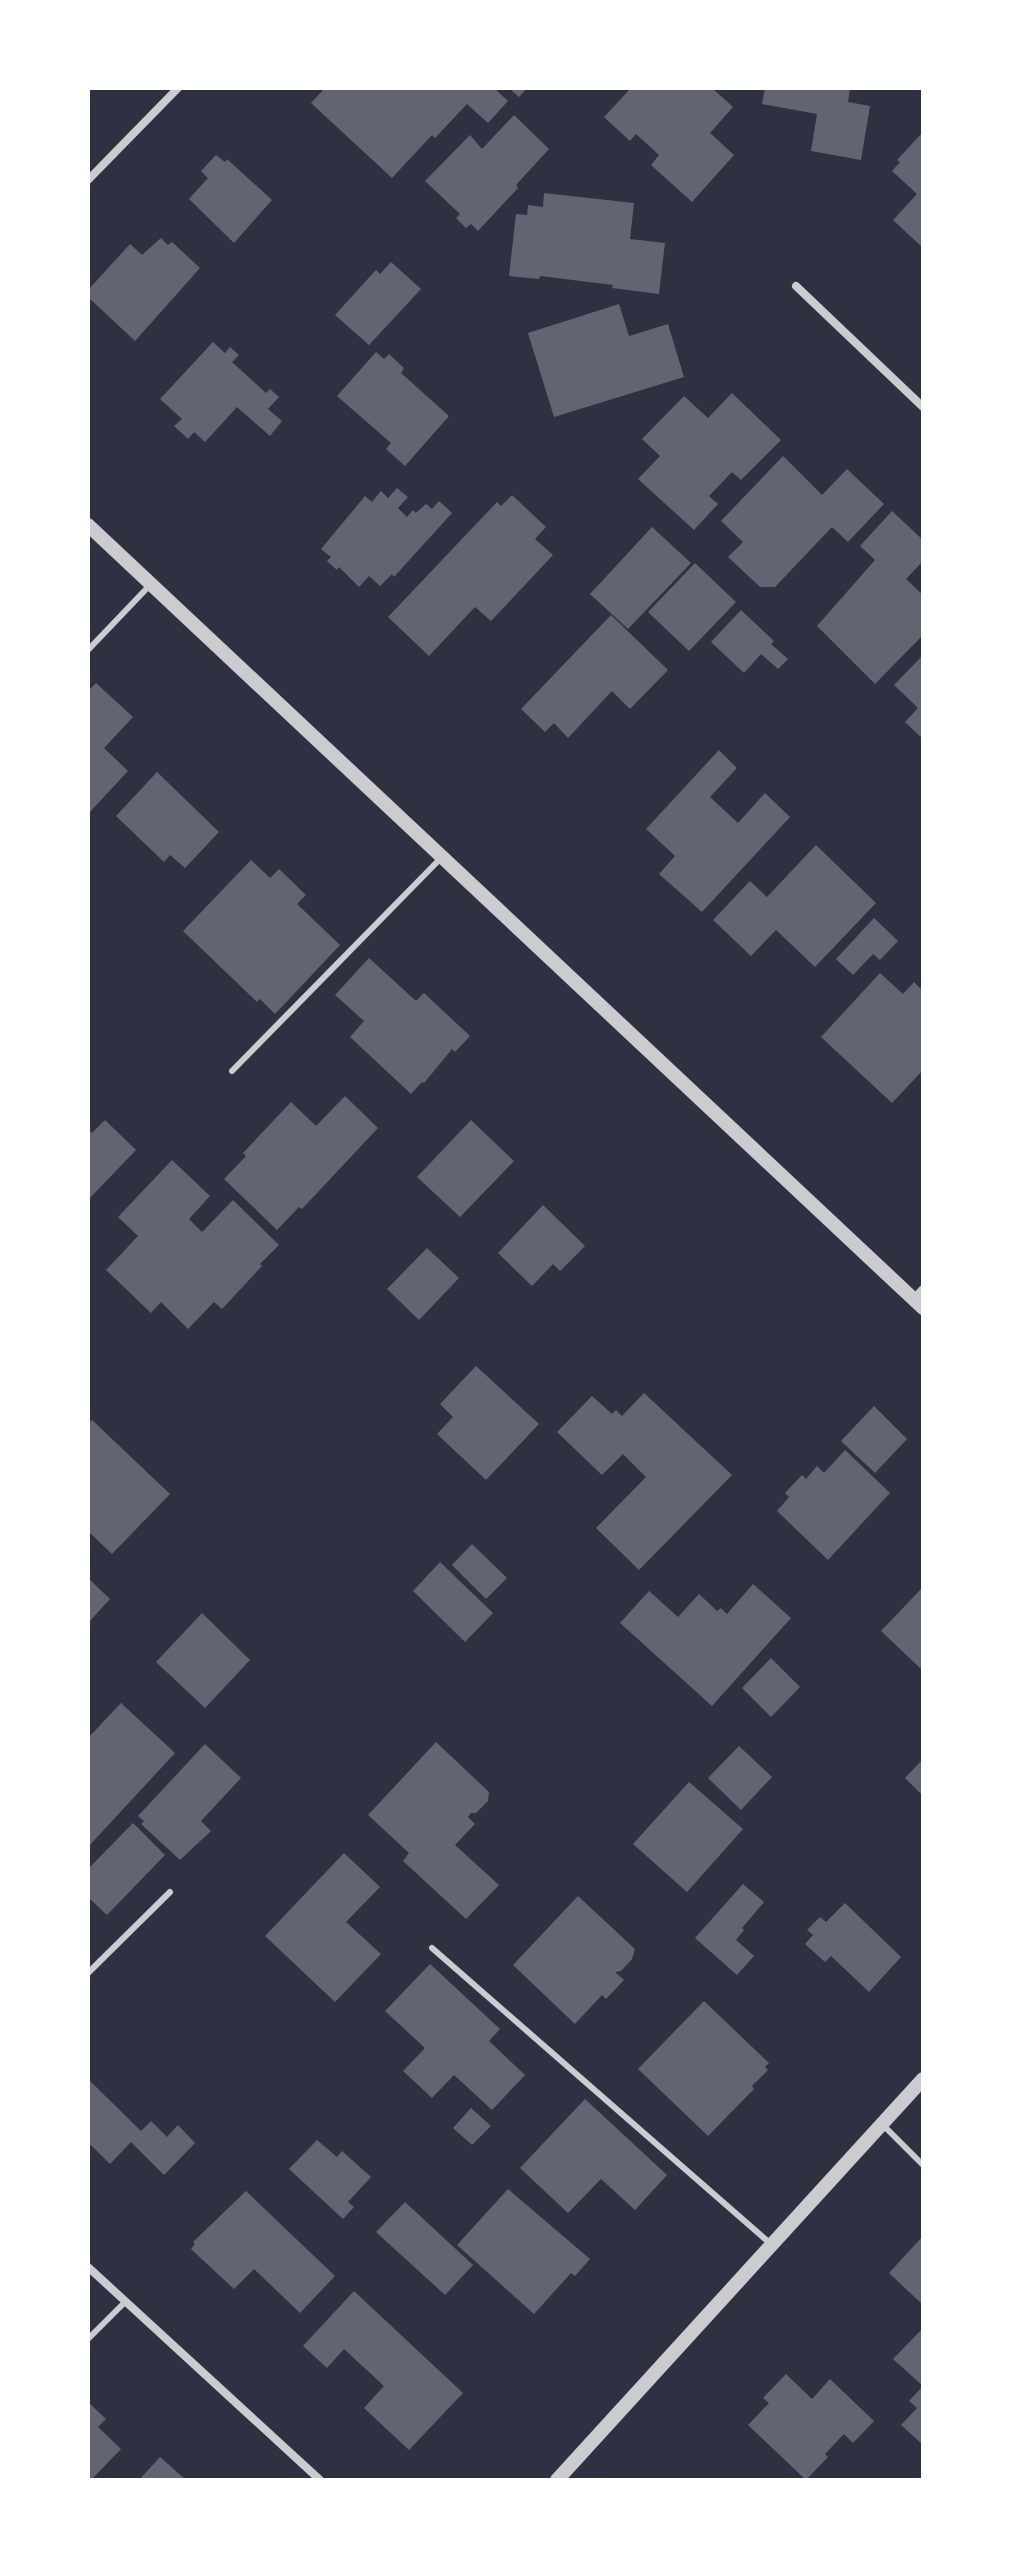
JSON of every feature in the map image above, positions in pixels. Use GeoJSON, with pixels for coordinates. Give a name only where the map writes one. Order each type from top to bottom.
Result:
{"type":"FeatureCollection","features":[{"type":"Feature","properties":{"kind":"street"},"geometry":{"type":"LineString","coordinates":[[88,180],[178,88]]}},
{"type":"Feature","properties":{"kind":"street"},"geometry":{"type":"LineString","coordinates":[[796,286],[923,407]]}},
{"type":"Feature","properties":{"kind":"street"},"geometry":{"type":"LineString","coordinates":[[88,525],[920,1298]]}},
{"type":"Feature","properties":{"kind":"street"},"geometry":{"type":"LineString","coordinates":[[557,2480],[923,2079]]}},
{"type":"Feature","properties":{"kind":"street"},"geometry":{"type":"LineString","coordinates":[[88,2267],[320,2480]]}},
{"type":"Feature","properties":{"kind":"lane"},"geometry":{"type":"LineString","coordinates":[[88,650],[151,584]]}},
{"type":"Feature","properties":{"kind":"lane"},"geometry":{"type":"LineString","coordinates":[[232,1071],[442,857]]}},
{"type":"Feature","properties":{"kind":"lane"},"geometry":{"type":"LineString","coordinates":[[88,1973],[170,1892]]}},
{"type":"Feature","properties":{"kind":"lane"},"geometry":{"type":"LineString","coordinates":[[432,1948],[772,2245]]}},
{"type":"Feature","properties":{"kind":"lane"},"geometry":{"type":"LineString","coordinates":[[882,2124],[923,2165]]}},
{"type":"Feature","properties":{"kind":"lane"},"geometry":{"type":"LineString","coordinates":[[88,2339],[125,2302]]}},
{"type":"Feature","properties":{"kind":"building"},"geometry":{"type":"Polygon","coordinates":[[[325,88],[494,88],[508,101],[488,123],[467,104],[435,138],[432,135],[392,178],[311,103],[325,88]]]}},
{"type":"Feature","properties":{"kind":"building"},"geometry":{"type":"Polygon","coordinates":[[[509,88],[527,88],[519,97],[509,88]]]}},
{"type":"Feature","properties":{"kind":"building"},"geometry":{"type":"Polygon","coordinates":[[[631,88],[712,88],[733,107],[710,133],[734,155],[692,202],[651,165],[659,155],[636,134],[630,141],[604,117],[631,88]]]}},
{"type":"Feature","properties":{"kind":"building"},"geometry":{"type":"Polygon","coordinates":[[[765,88],[850,88],[848,102],[870,106],[861,160],[811,151],[817,114],[762,104],[765,88]]]}},
{"type":"Feature","properties":{"kind":"building"},"geometry":{"type":"Polygon","coordinates":[[[514,115],[549,149],[478,231],[471,224],[466,228],[456,218],[460,214],[425,181],[470,135],[482,149],[514,115]]]}},
{"type":"Feature","properties":{"kind":"building"},"geometry":{"type":"Polygon","coordinates":[[[923,132],[923,248],[893,220],[917,194],[892,171],[900,162],[897,160],[923,132]]]}},
{"type":"Feature","properties":{"kind":"building"},"geometry":{"type":"Polygon","coordinates":[[[216,155],[225,162],[227,159],[272,200],[234,243],[189,199],[208,178],[201,171],[216,155]]]}},
{"type":"Feature","properties":{"kind":"building"},"geometry":{"type":"Polygon","coordinates":[[[544,193],[634,203],[630,239],[665,243],[659,294],[540,276],[539,279],[509,276],[516,214],[527,215],[528,205],[543,207],[544,193]]]}},
{"type":"Feature","properties":{"kind":"building"},"geometry":{"type":"Polygon","coordinates":[[[161,238],[168,245],[172,242],[200,268],[135,341],[88,297],[88,290],[130,244],[142,255],[161,238]]]}},
{"type":"Feature","properties":{"kind":"building"},"geometry":{"type":"Polygon","coordinates":[[[391,262],[421,289],[369,345],[335,315],[376,270],[380,274],[391,262]]]}},
{"type":"Feature","properties":{"kind":"building"},"geometry":{"type":"Polygon","coordinates":[[[619,304],[629,336],[668,324],[684,377],[554,417],[528,333],[619,304]]]}},
{"type":"Feature","properties":{"kind":"building"},"geometry":{"type":"Polygon","coordinates":[[[213,342],[225,353],[230,347],[239,355],[232,362],[266,393],[270,389],[279,397],[268,409],[282,421],[270,436],[237,407],[205,442],[194,432],[188,439],[174,426],[182,419],[160,399],[213,342]]]}},
{"type":"Feature","properties":{"kind":"building"},"geometry":{"type":"Polygon","coordinates":[[[376,352],[384,359],[389,354],[404,368],[401,373],[449,416],[405,466],[386,449],[391,443],[337,396],[376,352]]]}},
{"type":"Feature","properties":{"kind":"building"},"geometry":{"type":"Polygon","coordinates":[[[732,393],[781,440],[741,480],[732,472],[709,496],[718,504],[694,530],[638,479],[660,456],[642,439],[684,396],[708,418],[732,393]]]}},
{"type":"Feature","properties":{"kind":"building"},"geometry":{"type":"Polygon","coordinates":[[[783,456],[822,495],[847,469],[884,504],[848,542],[832,527],[775,587],[760,587],[728,557],[743,542],[721,521],[783,456]]]}},
{"type":"Feature","properties":{"kind":"building"},"geometry":{"type":"Polygon","coordinates":[[[397,488],[408,497],[398,508],[407,517],[426,504],[432,509],[439,501],[452,513],[394,577],[392,574],[380,586],[369,576],[359,587],[339,567],[337,570],[327,561],[331,557],[321,549],[365,496],[372,502],[381,491],[388,498],[397,488]]]}},
{"type":"Feature","properties":{"kind":"building"},"geometry":{"type":"Polygon","coordinates":[[[512,495],[546,527],[535,539],[553,555],[491,621],[475,607],[429,656],[388,617],[497,502],[501,506],[512,495]]]}},
{"type":"Feature","properties":{"kind":"building"},"geometry":{"type":"Polygon","coordinates":[[[892,511],[923,540],[923,561],[906,579],[923,595],[923,635],[875,684],[817,626],[875,560],[860,546],[892,511]]]}},
{"type":"Feature","properties":{"kind":"building"},"geometry":{"type":"Polygon","coordinates":[[[652,527],[691,563],[628,629],[590,594],[652,527]]]}},
{"type":"Feature","properties":{"kind":"building"},"geometry":{"type":"Polygon","coordinates":[[[695,563],[736,602],[689,651],[648,612],[695,563]]]}},
{"type":"Feature","properties":{"kind":"building"},"geometry":{"type":"Polygon","coordinates":[[[741,610],[788,659],[778,669],[761,654],[744,673],[711,642],[741,610]]]}},
{"type":"Feature","properties":{"kind":"building"},"geometry":{"type":"Polygon","coordinates":[[[611,615],[668,670],[630,709],[612,691],[568,738],[554,723],[545,732],[521,709],[611,615]]]}},
{"type":"Feature","properties":{"kind":"building"},"geometry":{"type":"Polygon","coordinates":[[[923,655],[923,739],[905,722],[918,708],[894,685],[923,655]]]}},
{"type":"Feature","properties":{"kind":"building"},"geometry":{"type":"Polygon","coordinates":[[[96,683],[133,717],[104,748],[128,771],[88,814],[88,691],[96,683]]]}},
{"type":"Feature","properties":{"kind":"building"},"geometry":{"type":"Polygon","coordinates":[[[719,750],[737,768],[710,797],[738,823],[765,793],[790,817],[702,912],[659,874],[675,856],[646,829],[719,750]]]}},
{"type":"Feature","properties":{"kind":"building"},"geometry":{"type":"Polygon","coordinates":[[[157,772],[219,832],[185,868],[170,855],[164,862],[116,816],[157,772]]]}},
{"type":"Feature","properties":{"kind":"building"},"geometry":{"type":"Polygon","coordinates":[[[816,845],[876,903],[815,967],[776,930],[751,956],[713,920],[750,881],[767,897],[816,845]]]}},
{"type":"Feature","properties":{"kind":"building"},"geometry":{"type":"Polygon","coordinates":[[[251,860],[270,878],[279,869],[306,895],[297,904],[340,945],[275,1014],[260,999],[257,1002],[183,931],[251,860]]]}},
{"type":"Feature","properties":{"kind":"building"},"geometry":{"type":"Polygon","coordinates":[[[874,918],[898,941],[880,960],[873,954],[853,975],[836,959],[874,918]]]}},
{"type":"Feature","properties":{"kind":"building"},"geometry":{"type":"Polygon","coordinates":[[[369,958],[416,1001],[424,993],[470,1036],[455,1052],[452,1049],[411,1094],[350,1037],[364,1021],[335,995],[369,958]]]}},
{"type":"Feature","properties":{"kind":"building"},"geometry":{"type":"Polygon","coordinates":[[[880,973],[903,994],[914,982],[923,991],[923,1070],[892,1103],[821,1037],[880,973]]]}},
{"type":"Feature","properties":{"kind":"building"},"geometry":{"type":"Polygon","coordinates":[[[345,1096],[378,1128],[302,1209],[299,1207],[277,1230],[224,1179],[246,1156],[243,1153],[291,1102],[316,1126],[345,1096]]]}},
{"type":"Feature","properties":{"kind":"building"},"geometry":{"type":"Polygon","coordinates":[[[105,1120],[136,1150],[88,1200],[88,1129],[92,1133],[105,1120]]]}},
{"type":"Feature","properties":{"kind":"building"},"geometry":{"type":"Polygon","coordinates":[[[471,1120],[514,1161],[460,1217],[417,1177],[471,1120]]]}},
{"type":"Feature","properties":{"kind":"building"},"geometry":{"type":"Polygon","coordinates":[[[172,1160],[210,1196],[189,1219],[202,1232],[233,1200],[279,1245],[222,1309],[214,1302],[188,1329],[161,1302],[151,1313],[106,1270],[138,1236],[118,1217],[172,1160]]]}},
{"type":"Feature","properties":{"kind":"building"},"geometry":{"type":"Polygon","coordinates":[[[543,1205],[585,1246],[560,1271],[553,1264],[532,1286],[498,1253],[543,1205]]]}},
{"type":"Feature","properties":{"kind":"building"},"geometry":{"type":"Polygon","coordinates":[[[427,1248],[459,1278],[419,1320],[387,1289],[427,1248]]]}},
{"type":"Feature","properties":{"kind":"building"},"geometry":{"type":"Polygon","coordinates":[[[476,1366],[539,1424],[486,1480],[437,1434],[453,1417],[440,1404],[476,1366]]]}},
{"type":"Feature","properties":{"kind":"building"},"geometry":{"type":"Polygon","coordinates":[[[644,1393],[732,1475],[639,1570],[596,1528],[646,1477],[623,1454],[602,1475],[557,1432],[592,1396],[612,1414],[616,1410],[622,1416],[644,1393]]]}},
{"type":"Feature","properties":{"kind":"building"},"geometry":{"type":"Polygon","coordinates":[[[874,1406],[907,1439],[875,1473],[841,1441],[874,1406]]]}},
{"type":"Feature","properties":{"kind":"building"},"geometry":{"type":"Polygon","coordinates":[[[92,1420],[170,1494],[112,1554],[88,1531],[88,1424],[92,1420]]]}},
{"type":"Feature","properties":{"kind":"building"},"geometry":{"type":"Polygon","coordinates":[[[845,1450],[890,1493],[828,1560],[777,1511],[789,1497],[785,1493],[802,1475],[806,1479],[817,1466],[824,1473],[845,1450]]]}},
{"type":"Feature","properties":{"kind":"building"},"geometry":{"type":"Polygon","coordinates":[[[472,1544],[507,1578],[486,1599],[452,1565],[472,1544]]]}},
{"type":"Feature","properties":{"kind":"building"},"geometry":{"type":"Polygon","coordinates":[[[440,1562],[493,1613],[465,1642],[413,1591],[440,1562]]]}},
{"type":"Feature","properties":{"kind":"building"},"geometry":{"type":"Polygon","coordinates":[[[88,1578],[110,1599],[88,1623],[88,1578]]]}},
{"type":"Feature","properties":{"kind":"building"},"geometry":{"type":"Polygon","coordinates":[[[753,1584],[791,1618],[712,1706],[620,1623],[649,1591],[678,1617],[699,1594],[717,1611],[721,1608],[727,1614],[753,1584]]]}},
{"type":"Feature","properties":{"kind":"building"},"geometry":{"type":"Polygon","coordinates":[[[923,1587],[923,1667],[921,1669],[881,1631],[923,1587]]]}},
{"type":"Feature","properties":{"kind":"building"},"geometry":{"type":"Polygon","coordinates":[[[202,1613],[250,1660],[205,1708],[156,1662],[202,1613]]]}},
{"type":"Feature","properties":{"kind":"building"},"geometry":{"type":"Polygon","coordinates":[[[771,1658],[800,1687],[771,1717],[742,1688],[771,1658]]]}},
{"type":"Feature","properties":{"kind":"building"},"geometry":{"type":"Polygon","coordinates":[[[121,1703],[175,1753],[88,1847],[88,1738],[121,1703]]]}},
{"type":"Feature","properties":{"kind":"building"},"geometry":{"type":"Polygon","coordinates":[[[436,1742],[489,1792],[488,1801],[468,1817],[475,1824],[455,1845],[499,1885],[466,1919],[403,1861],[409,1853],[368,1815],[436,1742]]]}},
{"type":"Feature","properties":{"kind":"building"},"geometry":{"type":"Polygon","coordinates":[[[205,1744],[241,1778],[201,1821],[211,1831],[180,1860],[141,1824],[144,1821],[138,1816],[205,1744]]]}},
{"type":"Feature","properties":{"kind":"building"},"geometry":{"type":"Polygon","coordinates":[[[739,1746],[772,1777],[741,1810],[708,1778],[739,1746]]]}},
{"type":"Feature","properties":{"kind":"building"},"geometry":{"type":"Polygon","coordinates":[[[923,1759],[923,1796],[905,1778],[923,1759]]]}},
{"type":"Feature","properties":{"kind":"building"},"geometry":{"type":"Polygon","coordinates":[[[689,1782],[743,1829],[687,1892],[633,1844],[689,1782]]]}},
{"type":"Feature","properties":{"kind":"building"},"geometry":{"type":"Polygon","coordinates":[[[133,1823],[165,1855],[107,1915],[88,1897],[88,1869],[133,1823]]]}},
{"type":"Feature","properties":{"kind":"building"},"geometry":{"type":"Polygon","coordinates":[[[344,1853],[380,1887],[346,1922],[381,1954],[335,2002],[265,1936],[344,1853]]]}},
{"type":"Feature","properties":{"kind":"building"},"geometry":{"type":"Polygon","coordinates":[[[743,1884],[764,1902],[736,1940],[754,1956],[737,1975],[695,1938],[743,1884]]]}},
{"type":"Feature","properties":{"kind":"building"},"geometry":{"type":"Polygon","coordinates":[[[578,1896],[635,1949],[632,1959],[621,1971],[615,1972],[624,1980],[606,1999],[602,1995],[575,2024],[513,1965],[578,1896]]]}},
{"type":"Feature","properties":{"kind":"building"},"geometry":{"type":"Polygon","coordinates":[[[845,1903],[901,1957],[869,1992],[831,1956],[825,1962],[805,1944],[813,1935],[807,1930],[820,1917],[826,1922],[845,1903]]]}},
{"type":"Feature","properties":{"kind":"building"},"geometry":{"type":"Polygon","coordinates":[[[430,1964],[500,2029],[489,2041],[525,2075],[492,2110],[454,2075],[432,2098],[403,2071],[425,2048],[385,2011],[430,1964]]]}},
{"type":"Feature","properties":{"kind":"building"},"geometry":{"type":"Polygon","coordinates":[[[704,2001],[769,2063],[765,2067],[768,2070],[752,2086],[754,2089],[708,2136],[638,2069],[704,2001]]]}},
{"type":"Feature","properties":{"kind":"building"},"geometry":{"type":"Polygon","coordinates":[[[88,2079],[141,2131],[151,2121],[167,2137],[178,2125],[195,2143],[164,2175],[131,2142],[110,2164],[91,2145],[88,2149],[88,2079]]]}},
{"type":"Feature","properties":{"kind":"building"},"geometry":{"type":"Polygon","coordinates":[[[585,2099],[667,2175],[635,2210],[601,2179],[568,2213],[520,2168],[585,2099]]]}},
{"type":"Feature","properties":{"kind":"building"},"geometry":{"type":"Polygon","coordinates":[[[471,2108],[491,2126],[472,2145],[453,2128],[471,2108]]]}},
{"type":"Feature","properties":{"kind":"building"},"geometry":{"type":"Polygon","coordinates":[[[317,2140],[337,2157],[342,2151],[371,2177],[348,2202],[354,2207],[343,2219],[289,2169],[317,2140]]]}},
{"type":"Feature","properties":{"kind":"building"},"geometry":{"type":"Polygon","coordinates":[[[508,2189],[590,2259],[575,2276],[571,2273],[534,2314],[457,2245],[508,2189]]]}},
{"type":"Feature","properties":{"kind":"building"},"geometry":{"type":"Polygon","coordinates":[[[246,2191],[335,2276],[300,2313],[254,2269],[234,2289],[191,2249],[195,2244],[193,2242],[246,2191]]]}},
{"type":"Feature","properties":{"kind":"building"},"geometry":{"type":"Polygon","coordinates":[[[405,2202],[473,2265],[445,2295],[376,2232],[405,2202]]]}},
{"type":"Feature","properties":{"kind":"building"},"geometry":{"type":"Polygon","coordinates":[[[923,2236],[923,2305],[889,2273],[923,2236]]]}},
{"type":"Feature","properties":{"kind":"building"},"geometry":{"type":"Polygon","coordinates":[[[354,2291],[463,2393],[409,2450],[364,2408],[384,2386],[344,2349],[327,2368],[303,2346],[354,2291]]]}},
{"type":"Feature","properties":{"kind":"building"},"geometry":{"type":"Polygon","coordinates":[[[923,2328],[923,2386],[893,2359],[923,2328]]]}},
{"type":"Feature","properties":{"kind":"building"},"geometry":{"type":"Polygon","coordinates":[[[786,2374],[812,2399],[830,2379],[874,2421],[853,2443],[844,2434],[806,2480],[748,2425],[769,2403],[763,2398],[786,2374]]]}},
{"type":"Feature","properties":{"kind":"building"},"geometry":{"type":"Polygon","coordinates":[[[923,2386],[923,2445],[901,2425],[917,2408],[909,2401],[923,2386]]]}},
{"type":"Feature","properties":{"kind":"building"},"geometry":{"type":"Polygon","coordinates":[[[88,2402],[106,2419],[98,2427],[121,2449],[91,2480],[88,2480],[88,2402]]]}},
{"type":"Feature","properties":{"kind":"building"},"geometry":{"type":"Polygon","coordinates":[[[160,2457],[186,2480],[139,2480],[160,2457]]]}}]}
